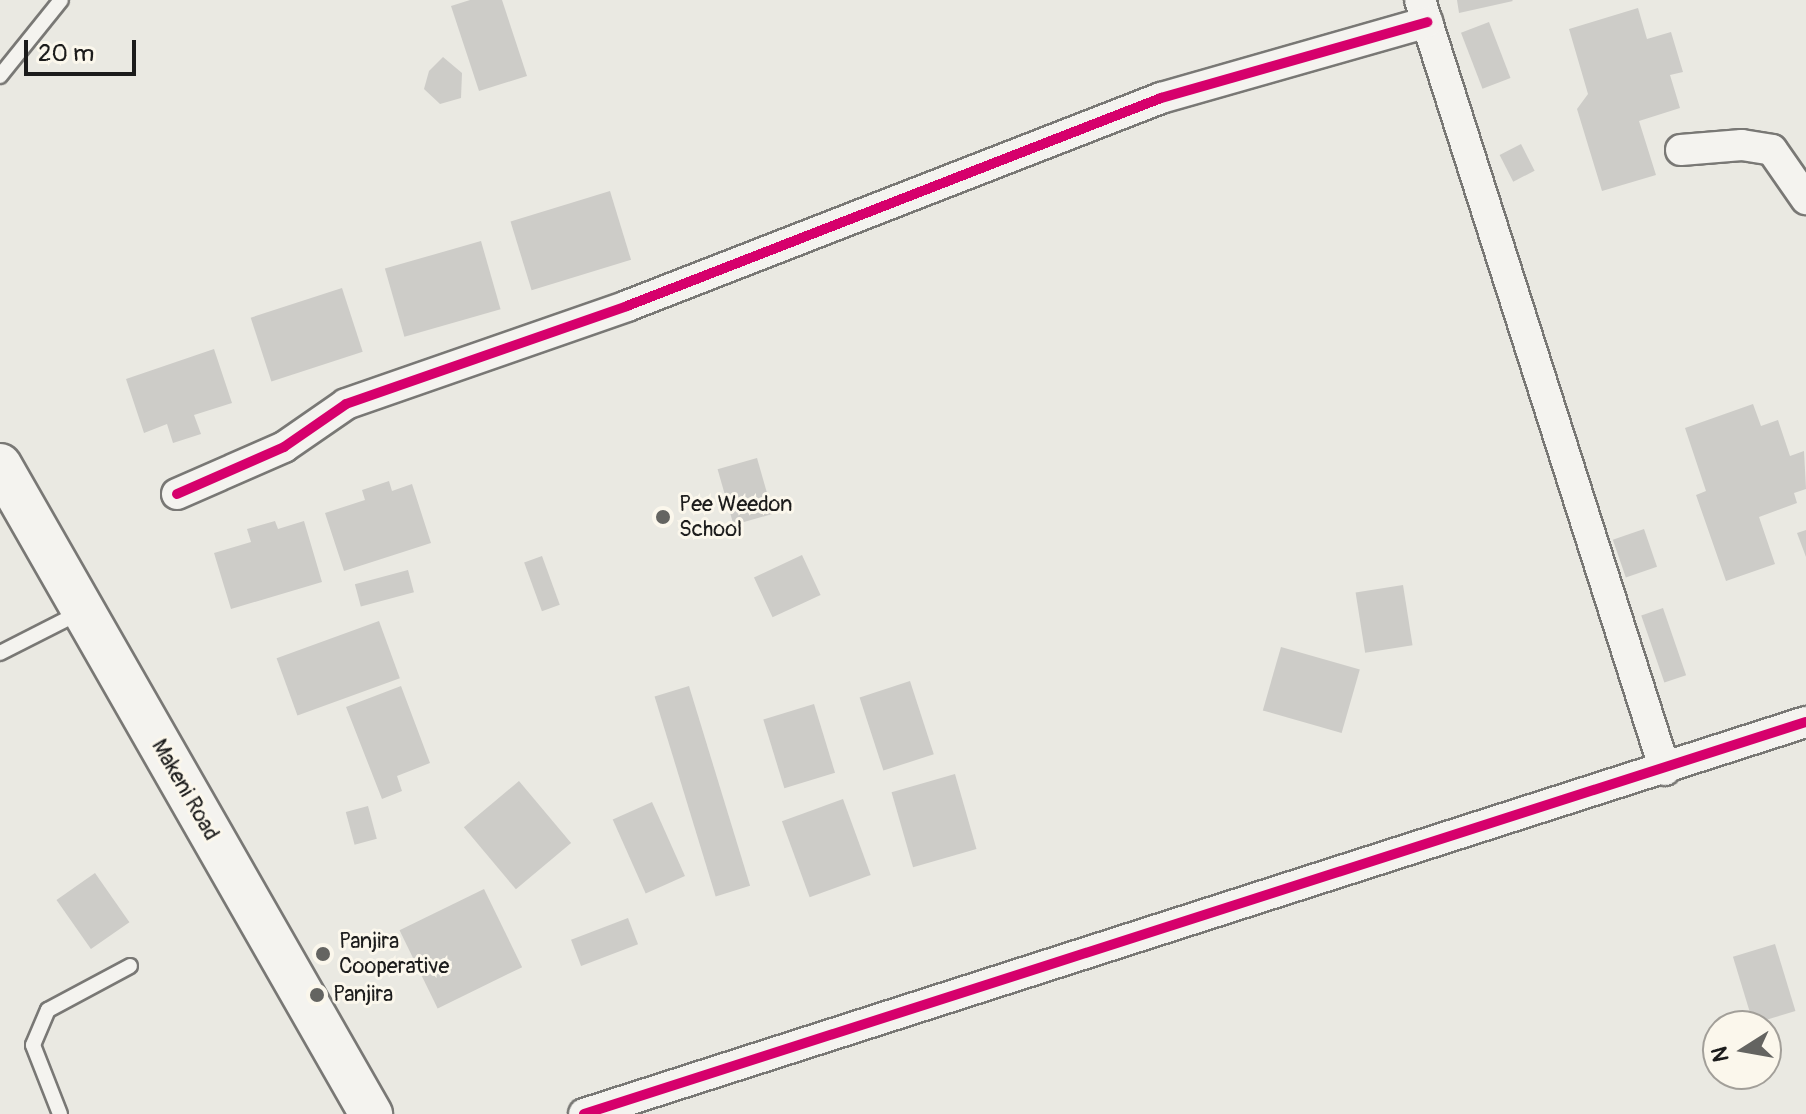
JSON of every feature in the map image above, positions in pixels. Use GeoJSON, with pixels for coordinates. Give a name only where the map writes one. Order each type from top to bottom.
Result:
{"type":"FeatureCollection","features":[{"type":"Feature","properties":{"kind":"main road","name":"Makeni Road"},"geometry":{"type":"LineString","coordinates":[[0,465],[371,1114]]}},
{"type":"Feature","properties":{"kind":"street"},"geometry":{"type":"LineString","coordinates":[[177,494],[284,447],[346,404],[627,306],[1161,98],[1424,11],[1665,770]]}},
{"type":"Feature","properties":{"kind":"street"},"geometry":{"type":"LineString","coordinates":[[1681,150],[1742,145],[1772,150],[1806,199]]}},
{"type":"Feature","properties":{"kind":"street"},"geometry":{"type":"LineString","coordinates":[[584,1114],[1665,770],[1806,722]]}},
{"type":"Feature","properties":{"kind":"lane"},"geometry":{"type":"LineString","coordinates":[[0,76],[61,0]]}},
{"type":"Feature","properties":{"kind":"lane"},"geometry":{"type":"LineString","coordinates":[[0,653],[83,611]]}},
{"type":"Feature","properties":{"kind":"lane"},"geometry":{"type":"LineString","coordinates":[[60,1114],[33,1045],[48,1010],[130,966]]}},
{"type":"Feature","properties":{"kind":"building"},"geometry":{"type":"Polygon","coordinates":[[[470,0],[502,0],[527,76],[479,91],[451,6],[470,0]]]}},
{"type":"Feature","properties":{"kind":"building"},"geometry":{"type":"Polygon","coordinates":[[[1457,0],[1512,0],[1513,1],[1459,13],[1457,0]]]}},
{"type":"Feature","properties":{"kind":"building"},"geometry":{"type":"Polygon","coordinates":[[[1638,8],[1647,39],[1671,32],[1683,72],[1670,75],[1680,108],[1639,121],[1656,175],[1602,191],[1577,109],[1588,94],[1569,29],[1638,8]]]}},
{"type":"Feature","properties":{"kind":"building"},"geometry":{"type":"Polygon","coordinates":[[[1489,22],[1511,78],[1482,89],[1461,33],[1489,22]]]}},
{"type":"Feature","properties":{"kind":"building"},"geometry":{"type":"Polygon","coordinates":[[[443,57],[462,73],[461,98],[440,104],[424,89],[429,71],[443,57]]]}},
{"type":"Feature","properties":{"kind":"building"},"geometry":{"type":"Polygon","coordinates":[[[1521,144],[1535,171],[1513,182],[1500,155],[1521,144]]]}},
{"type":"Feature","properties":{"kind":"building"},"geometry":{"type":"Polygon","coordinates":[[[610,191],[631,260],[532,290],[511,221],[610,191]]]}},
{"type":"Feature","properties":{"kind":"building"},"geometry":{"type":"Polygon","coordinates":[[[481,241],[501,309],[404,337],[385,269],[481,241]]]}},
{"type":"Feature","properties":{"kind":"building"},"geometry":{"type":"Polygon","coordinates":[[[342,288],[363,352],[271,381],[251,318],[342,288]]]}},
{"type":"Feature","properties":{"kind":"building"},"geometry":{"type":"Polygon","coordinates":[[[214,349],[232,403],[194,415],[201,434],[173,443],[167,424],[144,433],[126,379],[214,349]]]}},
{"type":"Feature","properties":{"kind":"building"},"geometry":{"type":"Polygon","coordinates":[[[1753,404],[1761,426],[1778,420],[1790,456],[1804,451],[1806,489],[1794,493],[1797,503],[1759,517],[1775,564],[1726,581],[1696,495],[1706,491],[1685,428],[1753,404]]]}},
{"type":"Feature","properties":{"kind":"building"},"geometry":{"type":"Polygon","coordinates":[[[757,458],[773,514],[734,525],[718,469],[757,458]]]}},
{"type":"Feature","properties":{"kind":"building"},"geometry":{"type":"Polygon","coordinates":[[[389,481],[392,491],[412,484],[431,543],[344,571],[325,513],[365,500],[362,490],[389,481]]]}},
{"type":"Feature","properties":{"kind":"building"},"geometry":{"type":"Polygon","coordinates":[[[275,521],[278,529],[304,521],[322,582],[231,609],[214,553],[251,542],[247,529],[275,521]]]}},
{"type":"Feature","properties":{"kind":"building"},"geometry":{"type":"Polygon","coordinates":[[[1644,529],[1657,567],[1626,578],[1613,540],[1644,529]]]}},
{"type":"Feature","properties":{"kind":"building"},"geometry":{"type":"Polygon","coordinates":[[[1806,530],[1806,557],[1797,533],[1806,530]]]}},
{"type":"Feature","properties":{"kind":"building"},"geometry":{"type":"Polygon","coordinates":[[[802,555],[821,595],[773,617],[754,577],[802,555]]]}},
{"type":"Feature","properties":{"kind":"building"},"geometry":{"type":"Polygon","coordinates":[[[542,556],[560,605],[542,611],[524,562],[542,556]]]}},
{"type":"Feature","properties":{"kind":"building"},"geometry":{"type":"Polygon","coordinates":[[[408,570],[414,592],[361,606],[355,584],[408,570]]]}},
{"type":"Feature","properties":{"kind":"building"},"geometry":{"type":"Polygon","coordinates":[[[1403,585],[1413,645],[1365,653],[1356,593],[1403,585]]]}},
{"type":"Feature","properties":{"kind":"building"},"geometry":{"type":"Polygon","coordinates":[[[1663,608],[1686,675],[1664,683],[1641,615],[1663,608]]]}},
{"type":"Feature","properties":{"kind":"building"},"geometry":{"type":"Polygon","coordinates":[[[379,621],[400,678],[297,716],[277,658],[379,621]]]}},
{"type":"Feature","properties":{"kind":"building"},"geometry":{"type":"Polygon","coordinates":[[[1281,647],[1360,670],[1342,733],[1263,710],[1281,647]]]}},
{"type":"Feature","properties":{"kind":"building"},"geometry":{"type":"Polygon","coordinates":[[[910,681],[934,754],[883,771],[860,697],[910,681]]]}},
{"type":"Feature","properties":{"kind":"building"},"geometry":{"type":"Polygon","coordinates":[[[401,686],[430,763],[397,776],[402,791],[382,799],[346,707],[401,686]]]}},
{"type":"Feature","properties":{"kind":"building"},"geometry":{"type":"Polygon","coordinates":[[[689,686],[750,886],[716,896],[655,697],[689,686]]]}},
{"type":"Feature","properties":{"kind":"building"},"geometry":{"type":"Polygon","coordinates":[[[814,704],[835,773],[784,788],[763,719],[814,704]]]}},
{"type":"Feature","properties":{"kind":"building"},"geometry":{"type":"Polygon","coordinates":[[[955,774],[976,849],[913,867],[892,792],[955,774]]]}},
{"type":"Feature","properties":{"kind":"building"},"geometry":{"type":"Polygon","coordinates":[[[519,781],[571,843],[516,889],[464,827],[519,781]]]}},
{"type":"Feature","properties":{"kind":"building"},"geometry":{"type":"Polygon","coordinates":[[[843,799],[871,875],[810,897],[782,821],[843,799]]]}},
{"type":"Feature","properties":{"kind":"building"},"geometry":{"type":"Polygon","coordinates":[[[652,802],[685,876],[646,893],[613,819],[652,802]]]}},
{"type":"Feature","properties":{"kind":"building"},"geometry":{"type":"Polygon","coordinates":[[[368,806],[377,839],[355,845],[346,812],[368,806]]]}},
{"type":"Feature","properties":{"kind":"building"},"geometry":{"type":"Polygon","coordinates":[[[95,873],[129,922],[91,949],[56,900],[95,873]]]}},
{"type":"Feature","properties":{"kind":"building"},"geometry":{"type":"Polygon","coordinates":[[[484,889],[522,967],[438,1008],[400,930],[484,889]]]}},
{"type":"Feature","properties":{"kind":"building"},"geometry":{"type":"Polygon","coordinates":[[[628,918],[638,944],[581,966],[571,940],[628,918]]]}},
{"type":"Feature","properties":{"kind":"building"},"geometry":{"type":"Polygon","coordinates":[[[1775,944],[1795,1011],[1782,1015],[1782,1010],[1749,1010],[1733,957],[1775,944]]]}},
{"type":"Feature","properties":{"kind":"cycle path"},"geometry":{"type":"LineString","coordinates":[[177,494],[284,447],[346,404],[627,306],[1161,98],[1427,22]]}},
{"type":"Feature","properties":{"kind":"cycle path"},"geometry":{"type":"LineString","coordinates":[[584,1114],[1806,722]]}},
{"type":"Feature","properties":{"kind":"place","name":"Pee Weedon School"},"geometry":{"type":"Point","coordinates":[663,517]}},
{"type":"Feature","properties":{"kind":"place","name":"Panjira Cooperative"},"geometry":{"type":"Point","coordinates":[323,954]}},
{"type":"Feature","properties":{"kind":"place","name":"Panjira"},"geometry":{"type":"Point","coordinates":[317,995]}}]}
